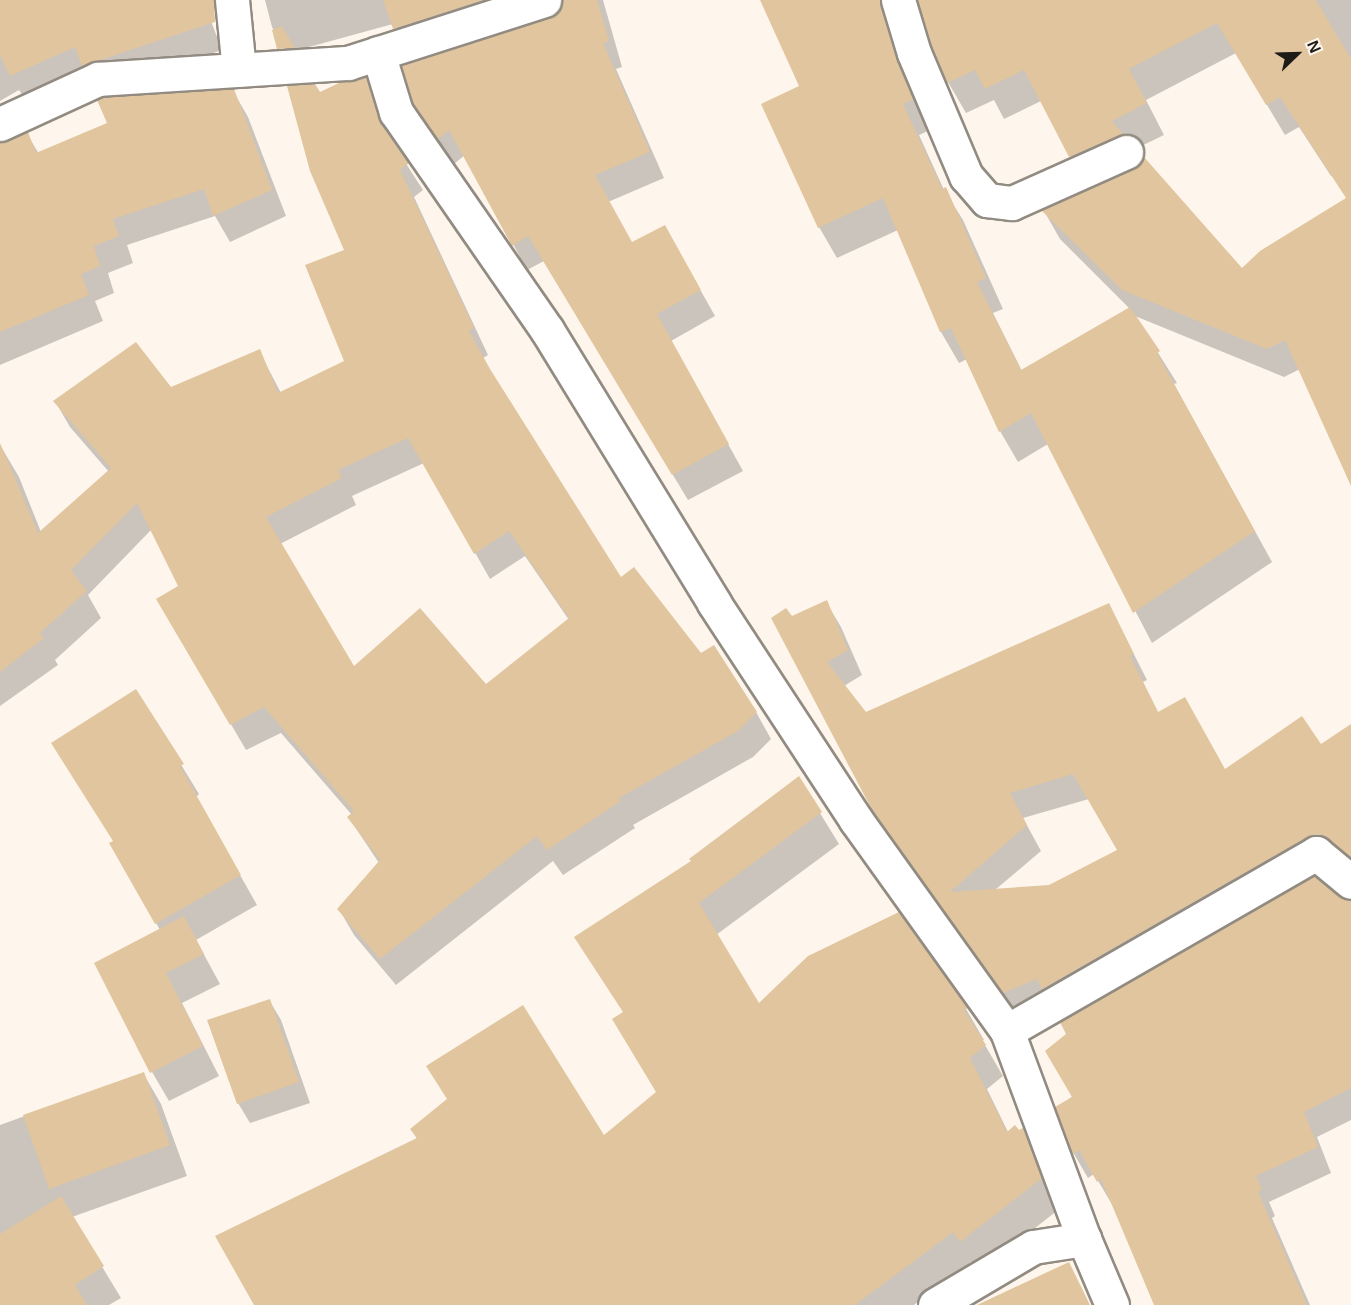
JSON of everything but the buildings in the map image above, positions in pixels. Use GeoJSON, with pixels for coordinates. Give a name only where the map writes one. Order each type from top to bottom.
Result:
{"type":"FeatureCollection","features":[{"type":"Feature","properties":{"kind":"street"},"geometry":{"type":"LineString","coordinates":[[232,0],[239,70]]}},
{"type":"Feature","properties":{"kind":"street"},"geometry":{"type":"LineString","coordinates":[[0,124],[98,79],[348,63],[544,0]]}},
{"type":"Feature","properties":{"kind":"street"},"geometry":{"type":"LineString","coordinates":[[898,0],[914,53],[966,176],[987,200],[1012,203],[1126,152]]}},
{"type":"Feature","properties":{"kind":"street"},"geometry":{"type":"LineString","coordinates":[[378,53],[396,112],[547,330],[714,603],[856,820],[1007,1031],[1084,1239],[1112,1305]]}},
{"type":"Feature","properties":{"kind":"street"},"geometry":{"type":"LineString","coordinates":[[1007,1031],[1316,853],[1351,882]]}},
{"type":"Feature","properties":{"kind":"street"},"geometry":{"type":"LineString","coordinates":[[934,1305],[1033,1246],[1084,1239]]}}]}
